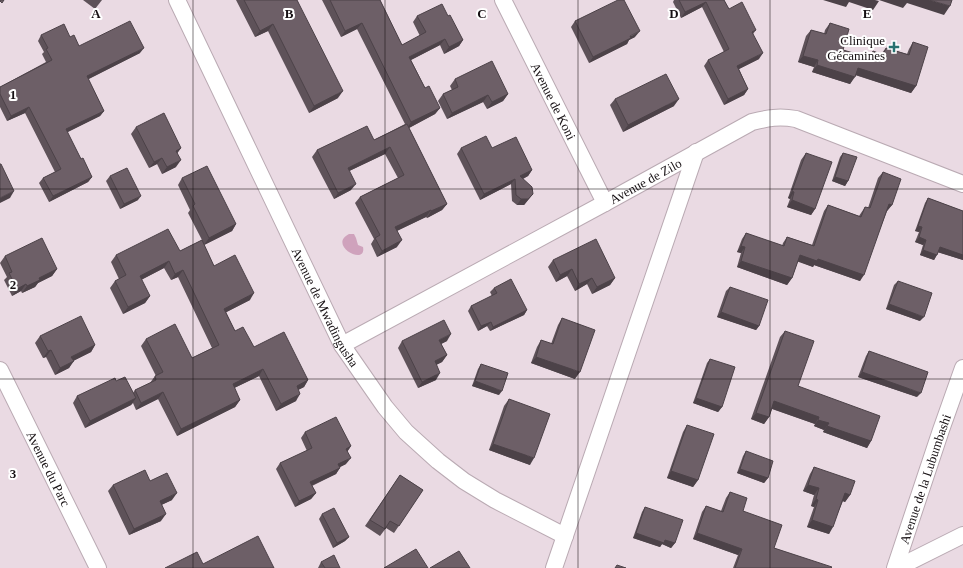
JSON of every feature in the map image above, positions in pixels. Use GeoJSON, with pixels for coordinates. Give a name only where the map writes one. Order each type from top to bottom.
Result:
{"type":"FeatureCollection","features":[{"type":"Feature","properties":{"kind":"street","name":"Avenue de Mwadingusha"},"geometry":{"type":"LineString","coordinates":[[177,0],[342,345],[385,406],[406,432],[464,481],[495,500],[565,536]]}},
{"type":"Feature","properties":{"kind":"street","name":"Avenue de Koni"},"geometry":{"type":"LineString","coordinates":[[503,0],[605,203]]}},
{"type":"Feature","properties":{"kind":"street","name":"Avenue de Zilo"},"geometry":{"type":"LineString","coordinates":[[342,345],[752,122],[766,118],[781,117],[796,119],[963,184]]}},
{"type":"Feature","properties":{"kind":"street"},"geometry":{"type":"LineString","coordinates":[[554,568],[696,152]]}},
{"type":"Feature","properties":{"kind":"street","name":"Avenue de la Lubumbashi"},"geometry":{"type":"LineString","coordinates":[[896,568],[963,368]]}},
{"type":"Feature","properties":{"kind":"street","name":"Avenue du Parc"},"geometry":{"type":"LineString","coordinates":[[0,370],[98,568]]}},
{"type":"Feature","properties":{"kind":"street"},"geometry":{"type":"LineString","coordinates":[[896,568],[963,535]]}},
{"type":"Feature","properties":{"kind":"shaded area"},"geometry":{"type":"Polygon","coordinates":[[[349,234],[354,234],[358,245],[363,247],[363,253],[355,255],[345,248],[342,243],[343,239],[349,234]]]}},
{"type":"Feature","properties":{"kind":"building"},"geometry":{"type":"Polygon","coordinates":[[[244,0],[297,0],[343,91],[314,106],[273,24],[260,31],[244,0]]]}},
{"type":"Feature","properties":{"kind":"building"},"geometry":{"type":"Polygon","coordinates":[[[330,0],[380,0],[402,45],[426,32],[417,16],[442,4],[448,16],[450,15],[463,40],[449,47],[445,39],[409,57],[425,88],[429,86],[440,108],[411,122],[362,23],[345,31],[330,0]]]}},
{"type":"Feature","properties":{"kind":"building"},"geometry":{"type":"Polygon","coordinates":[[[618,0],[624,0],[640,31],[630,36],[631,38],[593,57],[575,21],[618,0]]]}},
{"type":"Feature","properties":{"kind":"building"},"geometry":{"type":"Polygon","coordinates":[[[679,0],[724,0],[729,9],[742,2],[756,30],[752,32],[763,53],[737,66],[748,89],[728,99],[708,60],[729,49],[706,2],[685,12],[679,0]]]}},
{"type":"Feature","properties":{"kind":"building"},"geometry":{"type":"Polygon","coordinates":[[[929,0],[952,0],[950,6],[929,0]]]}},
{"type":"Feature","properties":{"kind":"building"},"geometry":{"type":"Polygon","coordinates":[[[130,21],[144,48],[87,76],[104,111],[66,129],[92,177],[53,196],[43,178],[61,169],[29,107],[11,116],[0,94],[0,87],[52,60],[41,35],[64,24],[70,37],[74,35],[79,46],[130,21]]]}},
{"type":"Feature","properties":{"kind":"building"},"geometry":{"type":"Polygon","coordinates":[[[830,23],[849,29],[843,50],[871,58],[873,51],[883,55],[886,48],[909,55],[913,42],[928,47],[916,86],[858,68],[855,77],[817,65],[818,60],[803,56],[811,30],[826,34],[830,23]]]}},
{"type":"Feature","properties":{"kind":"building"},"geometry":{"type":"Polygon","coordinates":[[[492,61],[508,94],[492,102],[488,95],[452,113],[443,94],[458,87],[455,79],[492,61]]]}},
{"type":"Feature","properties":{"kind":"building"},"geometry":{"type":"Polygon","coordinates":[[[666,74],[679,99],[628,125],[615,99],[666,74]]]}},
{"type":"Feature","properties":{"kind":"building"},"geometry":{"type":"Polygon","coordinates":[[[164,113],[181,148],[176,151],[181,160],[167,167],[162,158],[154,162],[136,127],[164,113]]]}},
{"type":"Feature","properties":{"kind":"building"},"geometry":{"type":"Polygon","coordinates":[[[407,124],[447,204],[395,227],[402,240],[382,251],[375,238],[380,235],[360,197],[404,175],[390,147],[348,168],[356,184],[338,193],[317,150],[367,126],[374,140],[407,124]]]}},
{"type":"Feature","properties":{"kind":"building"},"geometry":{"type":"Polygon","coordinates":[[[486,136],[492,148],[516,137],[532,170],[520,176],[532,187],[533,194],[528,199],[521,199],[516,195],[515,179],[484,194],[461,148],[486,136]]]}},
{"type":"Feature","properties":{"kind":"building"},"geometry":{"type":"Polygon","coordinates":[[[806,153],[832,162],[815,209],[792,200],[794,192],[792,191],[806,153]]]}},
{"type":"Feature","properties":{"kind":"building"},"geometry":{"type":"Polygon","coordinates":[[[843,153],[857,157],[848,181],[835,177],[843,153]]]}},
{"type":"Feature","properties":{"kind":"building"},"geometry":{"type":"Polygon","coordinates":[[[0,164],[14,191],[0,198],[0,164]]]}},
{"type":"Feature","properties":{"kind":"building"},"geometry":{"type":"Polygon","coordinates":[[[207,166],[236,224],[209,238],[193,206],[195,204],[182,178],[207,166]]]}},
{"type":"Feature","properties":{"kind":"building"},"geometry":{"type":"Polygon","coordinates":[[[127,168],[141,196],[124,204],[110,176],[127,168]]]}},
{"type":"Feature","properties":{"kind":"building"},"geometry":{"type":"Polygon","coordinates":[[[883,172],[901,179],[892,205],[889,204],[864,275],[818,259],[817,261],[800,255],[792,278],[741,261],[745,247],[741,246],[746,233],[784,246],[787,237],[814,246],[828,205],[861,217],[865,207],[870,208],[883,172]]]}},
{"type":"Feature","properties":{"kind":"building"},"geometry":{"type":"Polygon","coordinates":[[[928,198],[963,211],[963,255],[940,247],[937,255],[923,250],[926,240],[919,237],[922,227],[918,226],[928,198]]]}},
{"type":"Feature","properties":{"kind":"building"},"geometry":{"type":"Polygon","coordinates":[[[168,229],[180,251],[202,240],[214,266],[235,255],[254,293],[224,309],[235,331],[243,327],[254,347],[284,332],[308,380],[297,386],[300,394],[281,404],[263,369],[233,384],[240,400],[181,429],[163,392],[141,403],[135,390],[156,380],[155,376],[163,372],[146,339],[175,324],[192,358],[219,345],[183,270],[175,274],[169,261],[140,276],[150,296],[128,307],[115,281],[126,275],[116,255],[168,229]]]}},
{"type":"Feature","properties":{"kind":"building"},"geometry":{"type":"Polygon","coordinates":[[[42,238],[57,269],[39,278],[40,280],[27,286],[26,284],[17,289],[9,273],[12,272],[5,256],[42,238]]]}},
{"type":"Feature","properties":{"kind":"building"},"geometry":{"type":"Polygon","coordinates":[[[596,239],[615,278],[597,287],[592,278],[579,284],[572,269],[560,275],[553,260],[596,239]]]}},
{"type":"Feature","properties":{"kind":"building"},"geometry":{"type":"Polygon","coordinates":[[[511,279],[527,310],[493,327],[491,322],[481,326],[471,306],[497,293],[494,288],[511,279]]]}},
{"type":"Feature","properties":{"kind":"building"},"geometry":{"type":"Polygon","coordinates":[[[898,281],[932,293],[924,317],[889,304],[898,281]]]}},
{"type":"Feature","properties":{"kind":"building"},"geometry":{"type":"Polygon","coordinates":[[[730,287],[768,300],[759,326],[721,312],[730,287]]]}},
{"type":"Feature","properties":{"kind":"building"},"geometry":{"type":"Polygon","coordinates":[[[81,316],[95,345],[71,357],[74,361],[60,368],[51,350],[48,351],[40,336],[81,316]]]}},
{"type":"Feature","properties":{"kind":"building"},"geometry":{"type":"Polygon","coordinates":[[[562,318],[595,330],[580,372],[536,357],[541,340],[553,344],[562,318]]]}},
{"type":"Feature","properties":{"kind":"building"},"geometry":{"type":"Polygon","coordinates":[[[444,320],[451,334],[439,340],[447,355],[435,361],[440,373],[422,382],[402,341],[444,320]]]}},
{"type":"Feature","properties":{"kind":"building"},"geometry":{"type":"Polygon","coordinates":[[[785,331],[814,341],[798,386],[880,416],[871,441],[827,426],[829,423],[818,420],[819,417],[774,401],[769,417],[756,413],[785,331]]]}},
{"type":"Feature","properties":{"kind":"building"},"geometry":{"type":"Polygon","coordinates":[[[869,351],[928,372],[921,393],[862,372],[869,351]]]}},
{"type":"Feature","properties":{"kind":"building"},"geometry":{"type":"Polygon","coordinates":[[[710,359],[735,367],[722,407],[696,398],[710,359]]]}},
{"type":"Feature","properties":{"kind":"building"},"geometry":{"type":"Polygon","coordinates":[[[481,364],[508,373],[502,391],[475,381],[481,364]]]}},
{"type":"Feature","properties":{"kind":"building"},"geometry":{"type":"Polygon","coordinates":[[[125,377],[136,398],[90,421],[77,396],[115,378],[116,381],[125,377]]]}},
{"type":"Feature","properties":{"kind":"building"},"geometry":{"type":"Polygon","coordinates":[[[509,399],[550,414],[534,458],[493,444],[509,399]]]}},
{"type":"Feature","properties":{"kind":"building"},"geometry":{"type":"Polygon","coordinates":[[[336,417],[351,446],[346,449],[351,458],[338,464],[340,468],[310,482],[316,493],[299,501],[280,463],[312,448],[305,432],[336,417]]]}},
{"type":"Feature","properties":{"kind":"building"},"geometry":{"type":"Polygon","coordinates":[[[687,425],[714,434],[698,480],[671,471],[687,425]]]}},
{"type":"Feature","properties":{"kind":"building"},"geometry":{"type":"Polygon","coordinates":[[[746,451],[773,461],[768,478],[740,469],[746,451]]]}},
{"type":"Feature","properties":{"kind":"building"},"geometry":{"type":"Polygon","coordinates":[[[814,467],[855,481],[850,495],[845,493],[833,527],[812,520],[818,500],[816,499],[819,488],[808,485],[814,467]]]}},
{"type":"Feature","properties":{"kind":"building"},"geometry":{"type":"Polygon","coordinates":[[[145,470],[150,481],[167,473],[177,493],[160,501],[166,514],[134,529],[113,485],[145,470]]]}},
{"type":"Feature","properties":{"kind":"building"},"geometry":{"type":"Polygon","coordinates":[[[400,475],[423,490],[399,526],[390,521],[385,529],[370,520],[400,475]]]}},
{"type":"Feature","properties":{"kind":"building"},"geometry":{"type":"Polygon","coordinates":[[[730,492],[747,498],[743,511],[782,525],[774,548],[832,567],[735,568],[742,549],[697,533],[706,506],[723,512],[730,492]]]}},
{"type":"Feature","properties":{"kind":"building"},"geometry":{"type":"Polygon","coordinates":[[[645,507],[683,520],[675,543],[665,540],[664,543],[636,533],[645,507]]]}},
{"type":"Feature","properties":{"kind":"building"},"geometry":{"type":"Polygon","coordinates":[[[334,508],[349,537],[337,543],[322,514],[334,508]]]}},
{"type":"Feature","properties":{"kind":"building"},"geometry":{"type":"Polygon","coordinates":[[[258,536],[274,568],[165,568],[197,552],[203,564],[258,536]]]}},
{"type":"Feature","properties":{"kind":"building"},"geometry":{"type":"Polygon","coordinates":[[[416,549],[428,568],[384,568],[416,549]]]}},
{"type":"Feature","properties":{"kind":"building"},"geometry":{"type":"Polygon","coordinates":[[[459,551],[470,568],[430,568],[459,551]]]}},
{"type":"Feature","properties":{"kind":"building"},"geometry":{"type":"Polygon","coordinates":[[[334,555],[340,568],[325,568],[321,562],[334,555]]]}},
{"type":"Feature","properties":{"kind":"building"},"geometry":{"type":"Polygon","coordinates":[[[617,565],[626,568],[615,568],[617,565]]]}},
{"type":"Feature","properties":{"kind":"place","name":"Clinique Gécamines"},"geometry":{"type":"Point","coordinates":[894,47]}}]}
